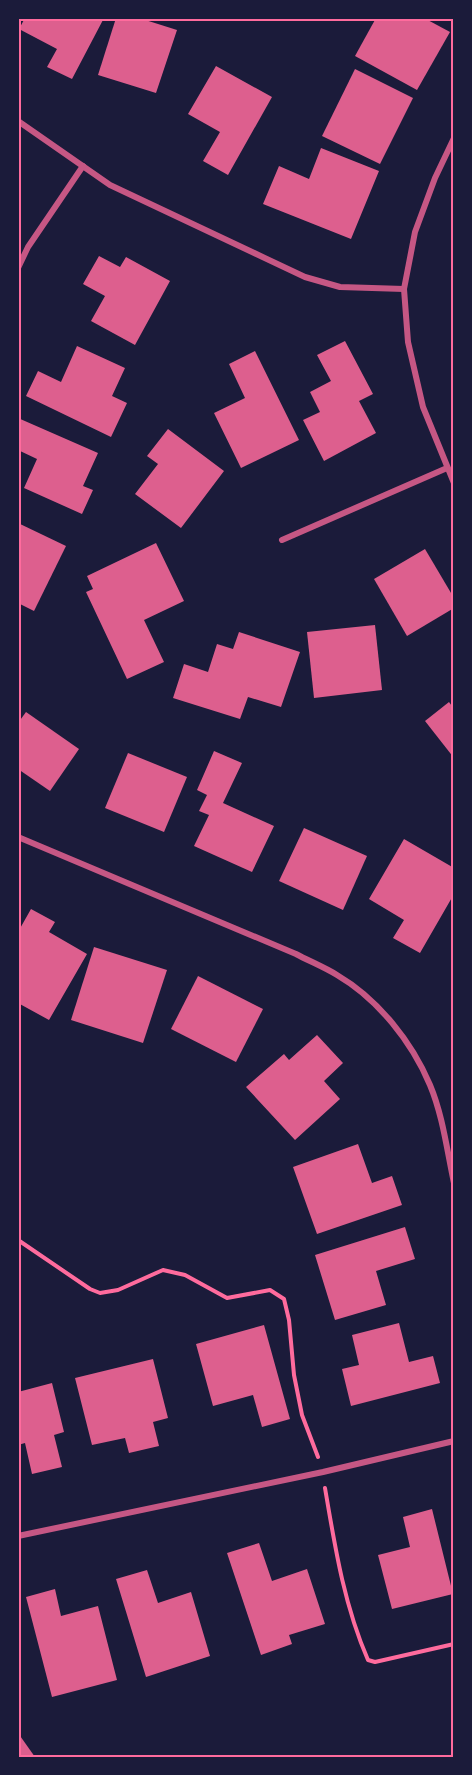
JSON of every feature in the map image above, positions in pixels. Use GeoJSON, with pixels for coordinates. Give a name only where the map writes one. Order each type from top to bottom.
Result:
{"type":"FeatureCollection","features":[{"type":"Feature","properties":{"kind":"street"},"geometry":{"type":"LineString","coordinates":[[18,120],[110,185],[305,277],[340,287],[404,289]]}},
{"type":"Feature","properties":{"kind":"street"},"geometry":{"type":"LineString","coordinates":[[454,138],[435,178],[415,232],[404,289],[408,342],[423,407],[454,483]]}},
{"type":"Feature","properties":{"kind":"street"},"geometry":{"type":"LineString","coordinates":[[18,268],[28,248],[83,166]]}},
{"type":"Feature","properties":{"kind":"street"},"geometry":{"type":"LineString","coordinates":[[282,540],[447,468]]}},
{"type":"Feature","properties":{"kind":"street"},"geometry":{"type":"LineString","coordinates":[[18,837],[296,954],[338,975],[366,997],[393,1023],[414,1053],[430,1086],[442,1126],[454,1183]]}},
{"type":"Feature","properties":{"kind":"street"},"geometry":{"type":"LineString","coordinates":[[18,1536],[323,1472],[454,1441]]}},
{"type":"Feature","properties":{"kind":"path"},"geometry":{"type":"LineString","coordinates":[[18,1240],[90,1289],[100,1293],[118,1290],[163,1270],[185,1275],[227,1298],[270,1290],[284,1299],[289,1320],[294,1375],[302,1414],[323,1472],[336,1555],[349,1611],[368,1660],[375,1662],[454,1644]]}},
{"type":"Feature","properties":{"kind":"building"},"geometry":{"type":"Polygon","coordinates":[[[25,18],[104,18],[72,79],[47,67],[57,49],[19,29],[25,18]]]}},
{"type":"Feature","properties":{"kind":"building"},"geometry":{"type":"Polygon","coordinates":[[[116,18],[139,18],[177,30],[156,93],[98,75],[116,18]]]}},
{"type":"Feature","properties":{"kind":"building"},"geometry":{"type":"Polygon","coordinates":[[[376,18],[424,18],[450,32],[417,90],[355,56],[376,18]]]}},
{"type":"Feature","properties":{"kind":"building"},"geometry":{"type":"Polygon","coordinates":[[[216,66],[272,97],[228,175],[203,161],[220,132],[188,114],[216,66]]]}},
{"type":"Feature","properties":{"kind":"building"},"geometry":{"type":"Polygon","coordinates":[[[355,69],[413,98],[380,164],[322,136],[355,69]]]}},
{"type":"Feature","properties":{"kind":"building"},"geometry":{"type":"Polygon","coordinates":[[[321,148],[379,171],[351,239],[263,204],[279,166],[309,179],[321,148]]]}},
{"type":"Feature","properties":{"kind":"building"},"geometry":{"type":"Polygon","coordinates":[[[99,256],[120,267],[126,257],[170,281],[135,345],[91,321],[105,296],[83,284],[99,256]]]}},
{"type":"Feature","properties":{"kind":"building"},"geometry":{"type":"Polygon","coordinates":[[[345,341],[373,394],[359,401],[376,433],[324,461],[303,420],[320,412],[310,392],[331,381],[317,355],[345,341]]]}},
{"type":"Feature","properties":{"kind":"building"},"geometry":{"type":"Polygon","coordinates":[[[77,346],[125,368],[112,396],[127,403],[111,437],[26,396],[38,371],[61,382],[77,346]]]}},
{"type":"Feature","properties":{"kind":"building"},"geometry":{"type":"Polygon","coordinates":[[[255,351],[299,440],[241,468],[214,413],[245,398],[229,364],[255,351]]]}},
{"type":"Feature","properties":{"kind":"building"},"geometry":{"type":"Polygon","coordinates":[[[18,418],[98,453],[83,486],[93,490],[82,514],[24,488],[37,459],[18,450],[18,418]]]}},
{"type":"Feature","properties":{"kind":"building"},"geometry":{"type":"Polygon","coordinates":[[[168,429],[224,471],[181,528],[135,494],[158,464],[147,456],[168,429]]]}},
{"type":"Feature","properties":{"kind":"building"},"geometry":{"type":"Polygon","coordinates":[[[18,523],[66,546],[34,611],[18,603],[18,523]]]}},
{"type":"Feature","properties":{"kind":"building"},"geometry":{"type":"Polygon","coordinates":[[[156,543],[184,601],[144,620],[164,662],[127,679],[86,592],[93,589],[87,576],[156,543]]]}},
{"type":"Feature","properties":{"kind":"building"},"geometry":{"type":"Polygon","coordinates":[[[425,549],[454,598],[454,608],[407,636],[374,579],[425,549]]]}},
{"type":"Feature","properties":{"kind":"building"},"geometry":{"type":"Polygon","coordinates":[[[375,625],[382,690],[314,698],[307,632],[375,625]]]}},
{"type":"Feature","properties":{"kind":"building"},"geometry":{"type":"Polygon","coordinates":[[[239,632],[300,652],[281,707],[248,697],[240,719],[173,698],[184,664],[208,672],[217,644],[233,649],[239,632]]]}},
{"type":"Feature","properties":{"kind":"building"},"geometry":{"type":"Polygon","coordinates":[[[449,702],[454,709],[454,758],[425,721],[449,702]]]}},
{"type":"Feature","properties":{"kind":"building"},"geometry":{"type":"Polygon","coordinates":[[[26,712],[79,749],[50,791],[18,769],[18,723],[26,712]]]}},
{"type":"Feature","properties":{"kind":"building"},"geometry":{"type":"Polygon","coordinates":[[[214,751],[242,763],[223,803],[274,826],[252,872],[194,846],[209,815],[199,811],[207,795],[197,790],[214,751]]]}},
{"type":"Feature","properties":{"kind":"building"},"geometry":{"type":"Polygon","coordinates":[[[128,753],[187,777],[164,832],[105,808],[128,753]]]}},
{"type":"Feature","properties":{"kind":"building"},"geometry":{"type":"Polygon","coordinates":[[[304,828],[367,856],[343,910],[279,881],[304,828]]]}},
{"type":"Feature","properties":{"kind":"building"},"geometry":{"type":"Polygon","coordinates":[[[404,839],[454,868],[454,894],[420,953],[393,938],[404,920],[369,899],[404,839]]]}},
{"type":"Feature","properties":{"kind":"building"},"geometry":{"type":"Polygon","coordinates":[[[31,909],[55,922],[49,932],[87,954],[49,1020],[18,1003],[18,932],[31,909]]]}},
{"type":"Feature","properties":{"kind":"building"},"geometry":{"type":"Polygon","coordinates":[[[94,947],[167,970],[143,1043],[71,1020],[94,947]]]}},
{"type":"Feature","properties":{"kind":"building"},"geometry":{"type":"Polygon","coordinates":[[[198,976],[263,1009],[236,1062],[171,1029],[198,976]]]}},
{"type":"Feature","properties":{"kind":"building"},"geometry":{"type":"Polygon","coordinates":[[[317,1035],[343,1063],[324,1081],[340,1099],[295,1140],[246,1087],[284,1054],[289,1060],[317,1035]]]}},
{"type":"Feature","properties":{"kind":"building"},"geometry":{"type":"Polygon","coordinates":[[[358,1144],[372,1183],[392,1176],[402,1205],[317,1234],[293,1167],[358,1144]]]}},
{"type":"Feature","properties":{"kind":"building"},"geometry":{"type":"Polygon","coordinates":[[[405,1227],[415,1259],[376,1271],[386,1305],[335,1320],[315,1255],[405,1227]]]}},
{"type":"Feature","properties":{"kind":"building"},"geometry":{"type":"Polygon","coordinates":[[[399,1323],[409,1362],[433,1356],[440,1383],[351,1406],[342,1369],[359,1365],[352,1335],[399,1323]]]}},
{"type":"Feature","properties":{"kind":"building"},"geometry":{"type":"Polygon","coordinates":[[[264,1325],[290,1419],[262,1427],[253,1395],[213,1406],[196,1344],[264,1325]]]}},
{"type":"Feature","properties":{"kind":"building"},"geometry":{"type":"Polygon","coordinates":[[[153,1359],[168,1418],[153,1422],[159,1446],[129,1453],[125,1438],[92,1445],[75,1378],[153,1359]]]}},
{"type":"Feature","properties":{"kind":"building"},"geometry":{"type":"Polygon","coordinates":[[[52,1383],[64,1432],[54,1435],[62,1467],[32,1474],[25,1443],[18,1445],[18,1392],[52,1383]]]}},
{"type":"Feature","properties":{"kind":"building"},"geometry":{"type":"Polygon","coordinates":[[[432,1509],[453,1594],[392,1609],[378,1555],[410,1547],[403,1517],[432,1509]]]}},
{"type":"Feature","properties":{"kind":"building"},"geometry":{"type":"Polygon","coordinates":[[[259,1543],[272,1581],[307,1569],[325,1624],[289,1635],[292,1644],[261,1655],[227,1553],[259,1543]]]}},
{"type":"Feature","properties":{"kind":"building"},"geometry":{"type":"Polygon","coordinates":[[[147,1570],[158,1603],[191,1592],[210,1656],[146,1677],[116,1579],[147,1570]]]}},
{"type":"Feature","properties":{"kind":"building"},"geometry":{"type":"Polygon","coordinates":[[[55,1589],[61,1616],[98,1606],[117,1680],[52,1697],[26,1597],[55,1589]]]}},
{"type":"Feature","properties":{"kind":"building"},"geometry":{"type":"Polygon","coordinates":[[[18,1733],[35,1757],[18,1757],[18,1733]]]}}]}
